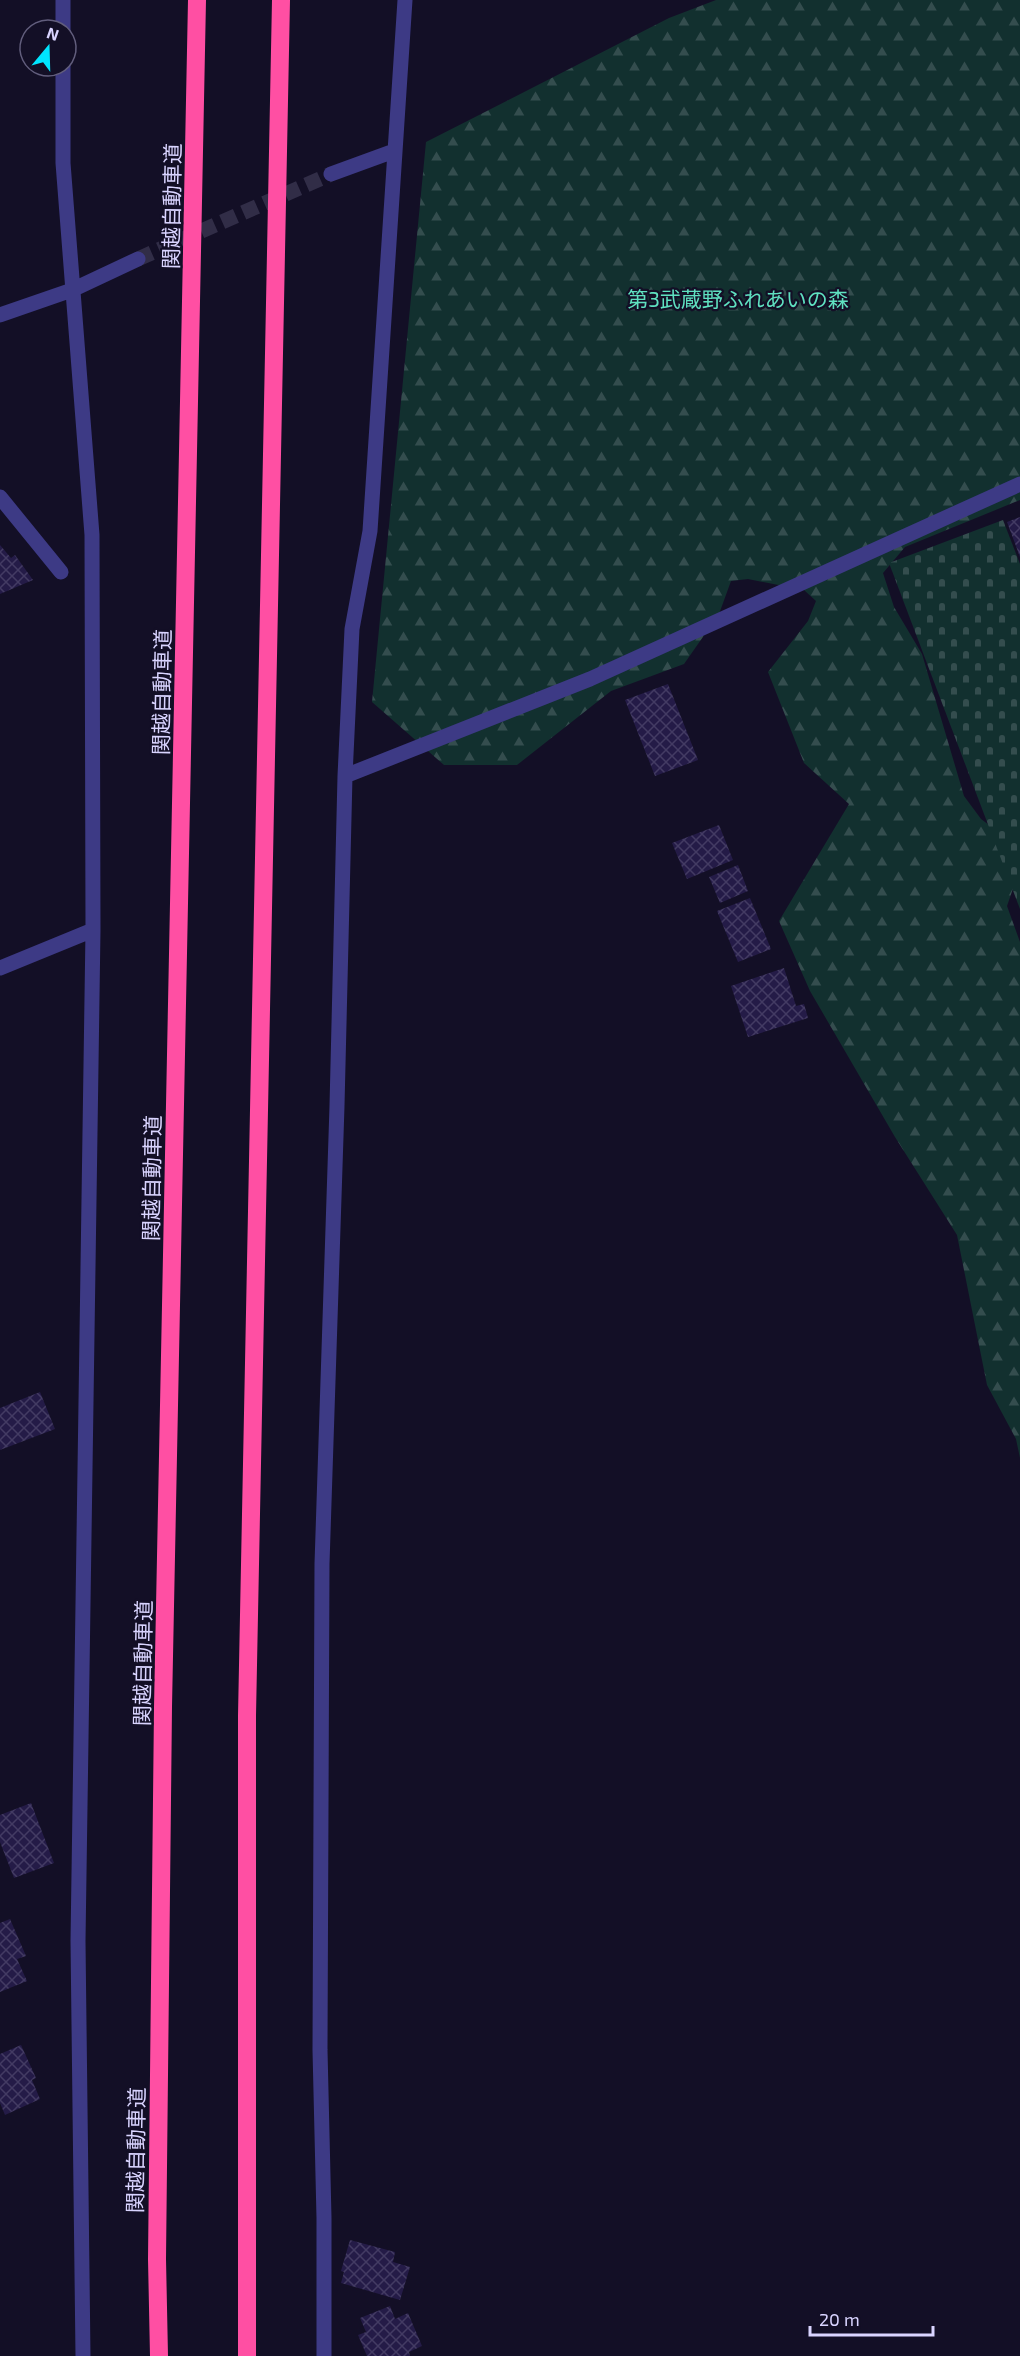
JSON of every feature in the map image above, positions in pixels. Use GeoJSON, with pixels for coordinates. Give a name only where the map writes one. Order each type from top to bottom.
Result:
{"type":"FeatureCollection","features":[{"type":"Feature","properties":{"kind":"highway","name":"関越自動車道"},"geometry":{"type":"LineString","coordinates":[[159,2356],[157,2247],[163,1695],[197,0]]}},
{"type":"Feature","properties":{"kind":"highway"},"geometry":{"type":"LineString","coordinates":[[246,2356],[247,1716],[281,0]]}},
{"type":"Feature","properties":{"kind":"street"},"geometry":{"type":"LineString","coordinates":[[63,0],[63,18]]}},
{"type":"Feature","properties":{"kind":"street"},"geometry":{"type":"LineString","coordinates":[[324,2356],[324,2218],[320,2050],[322,1564],[337,1118],[345,776],[352,629],[370,531],[405,0]]}},
{"type":"Feature","properties":{"kind":"street"},"geometry":{"type":"LineString","coordinates":[[63,78],[63,163],[92,536],[93,930],[78,1941],[82,2356]]}},
{"type":"Feature","properties":{"kind":"street"},"geometry":{"type":"LineString","coordinates":[[331,174],[394,151]]}},
{"type":"Feature","properties":{"kind":"street"},"geometry":{"type":"LineString","coordinates":[[0,315],[72,290],[138,259]]}},
{"type":"Feature","properties":{"kind":"street"},"geometry":{"type":"LineString","coordinates":[[345,776],[590,679],[1020,484]]}},
{"type":"Feature","properties":{"kind":"street"},"geometry":{"type":"LineString","coordinates":[[0,497],[62,572]]}},
{"type":"Feature","properties":{"kind":"street"},"geometry":{"type":"LineString","coordinates":[[0,968],[93,930]]}},
{"type":"Feature","properties":{"kind":"green space","name":"第3武蔵野ふれあいの森"},"geometry":{"type":"Polygon","coordinates":[[[716,0],[1020,0],[1020,500],[905,547],[883,573],[894,607],[922,654],[964,796],[981,819],[1001,834],[1018,874],[1007,906],[1020,942],[1020,1458],[1016,1439],[987,1385],[957,1235],[895,1137],[810,991],[779,921],[849,804],[804,763],[768,672],[808,621],[816,601],[804,590],[748,579],[731,581],[719,614],[684,664],[611,691],[517,765],[444,765],[372,702],[426,142],[669,18],[716,0]]]}},
{"type":"Feature","properties":{"kind":"green space"},"geometry":{"type":"Polygon","coordinates":[[[1003,520],[1020,564],[1020,909],[889,563],[1003,520]]]}},
{"type":"Feature","properties":{"kind":"building"},"geometry":{"type":"Polygon","coordinates":[[[1020,517],[1020,557],[1007,522],[1020,517]]]}},
{"type":"Feature","properties":{"kind":"building"},"geometry":{"type":"Polygon","coordinates":[[[0,545],[11,558],[15,555],[33,580],[0,594],[0,545]]]}},
{"type":"Feature","properties":{"kind":"building"},"geometry":{"type":"Polygon","coordinates":[[[668,684],[698,760],[655,776],[625,700],[668,684]]]}},
{"type":"Feature","properties":{"kind":"building"},"geometry":{"type":"Polygon","coordinates":[[[719,825],[733,860],[687,879],[672,843],[719,825]]]}},
{"type":"Feature","properties":{"kind":"building"},"geometry":{"type":"Polygon","coordinates":[[[738,865],[748,891],[720,903],[709,877],[738,865]]]}},
{"type":"Feature","properties":{"kind":"building"},"geometry":{"type":"Polygon","coordinates":[[[750,898],[771,949],[738,962],[717,911],[750,898]]]}},
{"type":"Feature","properties":{"kind":"building"},"geometry":{"type":"Polygon","coordinates":[[[784,968],[796,1006],[804,1004],[808,1018],[748,1037],[731,986],[784,968]]]}},
{"type":"Feature","properties":{"kind":"building"},"geometry":{"type":"Polygon","coordinates":[[[40,1392],[55,1429],[0,1450],[0,1408],[40,1392]]]}},
{"type":"Feature","properties":{"kind":"building"},"geometry":{"type":"Polygon","coordinates":[[[31,1803],[54,1863],[14,1878],[0,1842],[0,1815],[31,1803]]]}},
{"type":"Feature","properties":{"kind":"building"},"geometry":{"type":"Polygon","coordinates":[[[10,1919],[26,1956],[17,1959],[27,1981],[0,1992],[0,1923],[10,1919]]]}},
{"type":"Feature","properties":{"kind":"building"},"geometry":{"type":"Polygon","coordinates":[[[21,2045],[36,2078],[32,2080],[40,2099],[5,2115],[0,2103],[0,2054],[21,2045]]]}},
{"type":"Feature","properties":{"kind":"building"},"geometry":{"type":"Polygon","coordinates":[[[350,2240],[395,2252],[393,2262],[410,2267],[400,2300],[341,2283],[344,2272],[341,2271],[350,2240]]]}},
{"type":"Feature","properties":{"kind":"building"},"geometry":{"type":"Polygon","coordinates":[[[390,2306],[395,2319],[408,2313],[422,2346],[409,2352],[410,2356],[367,2356],[358,2335],[366,2332],[360,2318],[390,2306]]]}},
{"type":"Feature","properties":{"kind":"tunnel"},"geometry":{"type":"LineString","coordinates":[[138,259],[331,174]]}}]}
